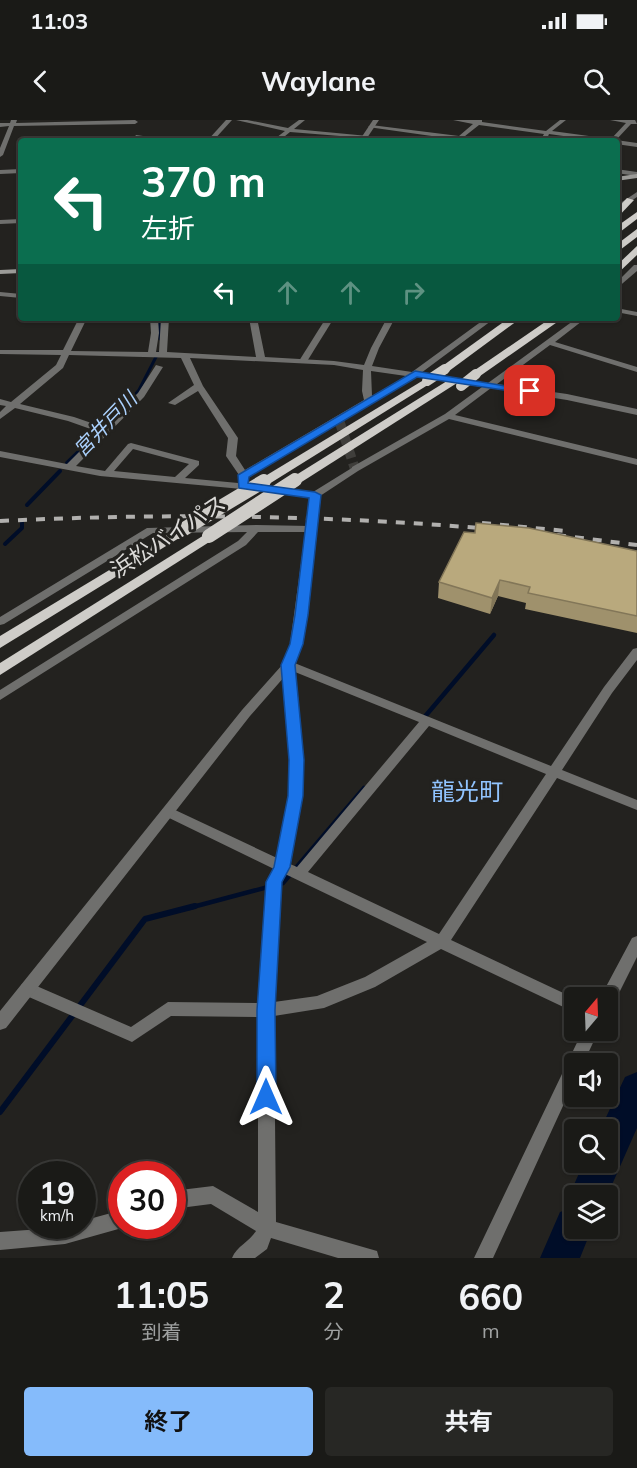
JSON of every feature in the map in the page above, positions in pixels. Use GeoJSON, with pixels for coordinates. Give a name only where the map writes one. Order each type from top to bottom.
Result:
{"type":"FeatureCollection","features":[{"type":"Feature","properties":{"kind":"highway"},"geometry":{"type":"LineString","coordinates":[[620,212],[635,198]]}},
{"type":"Feature","properties":{"kind":"highway"},"geometry":{"type":"LineString","coordinates":[[620,228],[637,214]]}},
{"type":"Feature","properties":{"kind":"highway"},"geometry":{"type":"LineString","coordinates":[[620,247],[637,232]]}},
{"type":"Feature","properties":{"kind":"highway"},"geometry":{"type":"LineString","coordinates":[[620,271],[637,249]]}},
{"type":"Feature","properties":{"kind":"highway"},"geometry":{"type":"LineString","coordinates":[[441,369],[498,321]]}},
{"type":"Feature","properties":{"kind":"highway","name":"浜松バイパス"},"geometry":{"type":"LineString","coordinates":[[0,643],[410,393],[422,378],[441,369],[512,321]]}},
{"type":"Feature","properties":{"kind":"highway"},"geometry":{"type":"LineString","coordinates":[[470,374],[535,321]]}},
{"type":"Feature","properties":{"kind":"highway"},"geometry":{"type":"LineString","coordinates":[[470,374],[553,321]]}},
{"type":"Feature","properties":{"kind":"highway","name":"浜松バイパス"},"geometry":{"type":"LineString","coordinates":[[0,670],[295,480],[470,374]]}},
{"type":"Feature","properties":{"kind":"main road"},"geometry":{"type":"LineString","coordinates":[[620,178],[627,177]]}},
{"type":"Feature","properties":{"kind":"main road"},"geometry":{"type":"LineString","coordinates":[[0,272],[18,271]]}},
{"type":"Feature","properties":{"kind":"street"},"geometry":{"type":"LineString","coordinates":[[213,138],[229,120]]}},
{"type":"Feature","properties":{"kind":"street"},"geometry":{"type":"LineString","coordinates":[[239,120],[290,130],[355,138]]}},
{"type":"Feature","properties":{"kind":"street"},"geometry":{"type":"LineString","coordinates":[[278,138],[302,120]]}},
{"type":"Feature","properties":{"kind":"street"},"geometry":{"type":"LineString","coordinates":[[364,138],[376,120]]}},
{"type":"Feature","properties":{"kind":"street"},"geometry":{"type":"LineString","coordinates":[[456,120],[478,121],[590,138]]}},
{"type":"Feature","properties":{"kind":"street"},"geometry":{"type":"LineString","coordinates":[[545,138],[548,132],[563,120]]}},
{"type":"Feature","properties":{"kind":"street"},"geometry":{"type":"LineString","coordinates":[[613,120],[634,122]]}},
{"type":"Feature","properties":{"kind":"street"},"geometry":{"type":"LineString","coordinates":[[0,125],[14,122],[135,121],[136,138]]}},
{"type":"Feature","properties":{"kind":"street"},"geometry":{"type":"LineString","coordinates":[[371,127],[460,138],[478,121]]}},
{"type":"Feature","properties":{"kind":"street"},"geometry":{"type":"LineString","coordinates":[[0,155],[14,122]]}},
{"type":"Feature","properties":{"kind":"street"},"geometry":{"type":"LineString","coordinates":[[615,138],[634,122]]}},
{"type":"Feature","properties":{"kind":"street"},"geometry":{"type":"LineString","coordinates":[[620,143],[637,145]]}},
{"type":"Feature","properties":{"kind":"street"},"geometry":{"type":"LineString","coordinates":[[0,172],[18,171]]}},
{"type":"Feature","properties":{"kind":"street"},"geometry":{"type":"LineString","coordinates":[[620,172],[637,177]]}},
{"type":"Feature","properties":{"kind":"street"},"geometry":{"type":"LineString","coordinates":[[627,177],[637,177]]}},
{"type":"Feature","properties":{"kind":"street"},"geometry":{"type":"LineString","coordinates":[[620,207],[635,198]]}},
{"type":"Feature","properties":{"kind":"street"},"geometry":{"type":"LineString","coordinates":[[0,222],[18,221]]}},
{"type":"Feature","properties":{"kind":"street"},"geometry":{"type":"LineString","coordinates":[[620,273],[636,267]]}},
{"type":"Feature","properties":{"kind":"street"},"geometry":{"type":"LineString","coordinates":[[620,283],[636,267]]}},
{"type":"Feature","properties":{"kind":"street"},"geometry":{"type":"LineString","coordinates":[[0,294],[18,296]]}},
{"type":"Feature","properties":{"kind":"street"},"geometry":{"type":"LineString","coordinates":[[620,311],[637,314]]}},
{"type":"Feature","properties":{"kind":"street"},"geometry":{"type":"LineString","coordinates":[[0,416],[54,373],[67,353],[81,321]]}},
{"type":"Feature","properties":{"kind":"street"},"geometry":{"type":"LineString","coordinates":[[154,321],[157,354]]}},
{"type":"Feature","properties":{"kind":"street"},"geometry":{"type":"LineString","coordinates":[[157,354],[164,321]]}},
{"type":"Feature","properties":{"kind":"street"},"geometry":{"type":"LineString","coordinates":[[254,321],[261,359]]}},
{"type":"Feature","properties":{"kind":"street"},"geometry":{"type":"LineString","coordinates":[[303,361],[328,321]]}},
{"type":"Feature","properties":{"kind":"street"},"geometry":{"type":"LineString","coordinates":[[369,402],[365,391],[367,367],[390,321]]}},
{"type":"Feature","properties":{"kind":"street"},"geometry":{"type":"LineString","coordinates":[[243,480],[369,402],[422,378],[488,321]]}},
{"type":"Feature","properties":{"kind":"street"},"geometry":{"type":"LineString","coordinates":[[0,454],[108,473],[178,479],[243,480],[315,495],[355,469],[448,416],[578,321]]}},
{"type":"Feature","properties":{"kind":"street"},"geometry":{"type":"LineString","coordinates":[[551,343],[637,370]]}},
{"type":"Feature","properties":{"kind":"street"},"geometry":{"type":"LineString","coordinates":[[0,352],[157,354],[303,361],[367,367],[422,378],[492,385],[567,397],[637,412]]}},
{"type":"Feature","properties":{"kind":"street"},"geometry":{"type":"LineString","coordinates":[[184,356],[199,386],[233,438],[231,456],[243,480]]}},
{"type":"Feature","properties":{"kind":"street"},"geometry":{"type":"LineString","coordinates":[[70,466],[103,430],[141,395],[159,367]]}},
{"type":"Feature","properties":{"kind":"street"},"geometry":{"type":"LineString","coordinates":[[172,403],[199,386]]}},
{"type":"Feature","properties":{"kind":"street"},"geometry":{"type":"LineString","coordinates":[[0,402],[71,418],[103,430]]}},
{"type":"Feature","properties":{"kind":"street"},"geometry":{"type":"LineString","coordinates":[[448,416],[637,462]]}},
{"type":"Feature","properties":{"kind":"street"},"geometry":{"type":"LineString","coordinates":[[108,473],[131,446],[196,463],[178,479]]}},
{"type":"Feature","properties":{"kind":"street"},"geometry":{"type":"LineString","coordinates":[[0,1023],[246,713],[288,665],[296,644],[301,615],[315,495]]}},
{"type":"Feature","properties":{"kind":"street"},"geometry":{"type":"LineString","coordinates":[[0,622],[151,530],[257,528],[310,530]]}},
{"type":"Feature","properties":{"kind":"street"},"geometry":{"type":"LineString","coordinates":[[0,696],[242,543],[257,528]]}},
{"type":"Feature","properties":{"kind":"street"},"geometry":{"type":"LineString","coordinates":[[27,989],[132,1035],[168,1009],[266,1010],[318,1003],[370,982],[442,941],[608,690],[637,652]]}},
{"type":"Feature","properties":{"kind":"street"},"geometry":{"type":"LineString","coordinates":[[288,665],[637,805]]}},
{"type":"Feature","properties":{"kind":"street"},"geometry":{"type":"LineString","coordinates":[[241,1258],[260,1242],[267,1228],[266,1010],[272,905],[274,882],[282,867],[296,796],[297,760],[288,665]]}},
{"type":"Feature","properties":{"kind":"street"},"geometry":{"type":"LineString","coordinates":[[299,874],[423,720]]}},
{"type":"Feature","properties":{"kind":"street"},"geometry":{"type":"LineString","coordinates":[[168,812],[564,1000]]}},
{"type":"Feature","properties":{"kind":"street"},"geometry":{"type":"LineString","coordinates":[[614,987],[637,942]]}},
{"type":"Feature","properties":{"kind":"street"},"geometry":{"type":"LineString","coordinates":[[483,1258],[564,1087]]}},
{"type":"Feature","properties":{"kind":"street"},"geometry":{"type":"LineString","coordinates":[[186,1198],[213,1195],[267,1228],[370,1258]]}},
{"type":"Feature","properties":{"kind":"street"},"geometry":{"type":"LineString","coordinates":[[0,1241],[64,1235],[108,1223]]}},
{"type":"Feature","properties":{"kind":"building"},"geometry":{"type":"Polygon","coordinates":[[[476,523],[529,528],[637,551],[637,616],[528,593],[530,587],[500,580],[492,598],[439,582],[464,532],[475,533],[476,523]]]}},
{"type":"Feature","properties":{"kind":"waterway","name":"宮井戸川"},"geometry":{"type":"LineString","coordinates":[[159,321],[160,339]]}},
{"type":"Feature","properties":{"kind":"waterway","name":"宮井戸川"},"geometry":{"type":"LineString","coordinates":[[126,405],[139,390],[158,353]]}},
{"type":"Feature","properties":{"kind":"waterway","name":"宮井戸川"},"geometry":{"type":"LineString","coordinates":[[67,463],[93,438]]}},
{"type":"Feature","properties":{"kind":"waterway","name":"宮井戸川"},"geometry":{"type":"LineString","coordinates":[[27,505],[60,471]]}},
{"type":"Feature","properties":{"kind":"waterway","name":"宮井戸川"},"geometry":{"type":"LineString","coordinates":[[5,544],[22,528],[22,522]]}},
{"type":"Feature","properties":{"kind":"waterway"},"geometry":{"type":"LineString","coordinates":[[422,720],[494,635]]}},
{"type":"Feature","properties":{"kind":"waterway"},"geometry":{"type":"LineString","coordinates":[[189,908],[283,883],[364,788]]}},
{"type":"Feature","properties":{"kind":"waterway"},"geometry":{"type":"LineString","coordinates":[[0,1112],[145,919],[195,906]]}},
{"type":"Feature","properties":{"kind":"waterway"},"geometry":{"type":"LineString","coordinates":[[618,1130],[637,1088]]}},
{"type":"Feature","properties":{"kind":"waterway"},"geometry":{"type":"LineString","coordinates":[[593,1185],[598,1173]]}},
{"type":"Feature","properties":{"kind":"waterway"},"geometry":{"type":"LineString","coordinates":[[560,1258],[568,1239]]}},
{"type":"Feature","properties":{"kind":"tunnel"},"geometry":{"type":"LineString","coordinates":[[339,420],[355,469]]}},
{"type":"Feature","properties":{"kind":"railway"},"geometry":{"type":"LineString","coordinates":[[0,521],[61,518],[246,517],[430,524],[491,529]]}},
{"type":"Feature","properties":{"kind":"railway"},"geometry":{"type":"LineString","coordinates":[[482,523],[566,531]]}},
{"type":"Feature","properties":{"kind":"railway"},"geometry":{"type":"LineString","coordinates":[[557,535],[637,545]]}},
{"type":"Feature","properties":{"kind":"district","name":"龍光町"},"geometry":{"type":"Point","coordinates":[467,791]}},
{"type":"Feature","properties":{"kind":"route"},"geometry":{"type":"LineString","coordinates":[[266,1097],[266,1010],[274,882],[282,867],[296,796],[297,760],[288,665],[296,644],[301,615],[315,495],[242,486],[244,475],[415,374],[530,391]]}}]}
